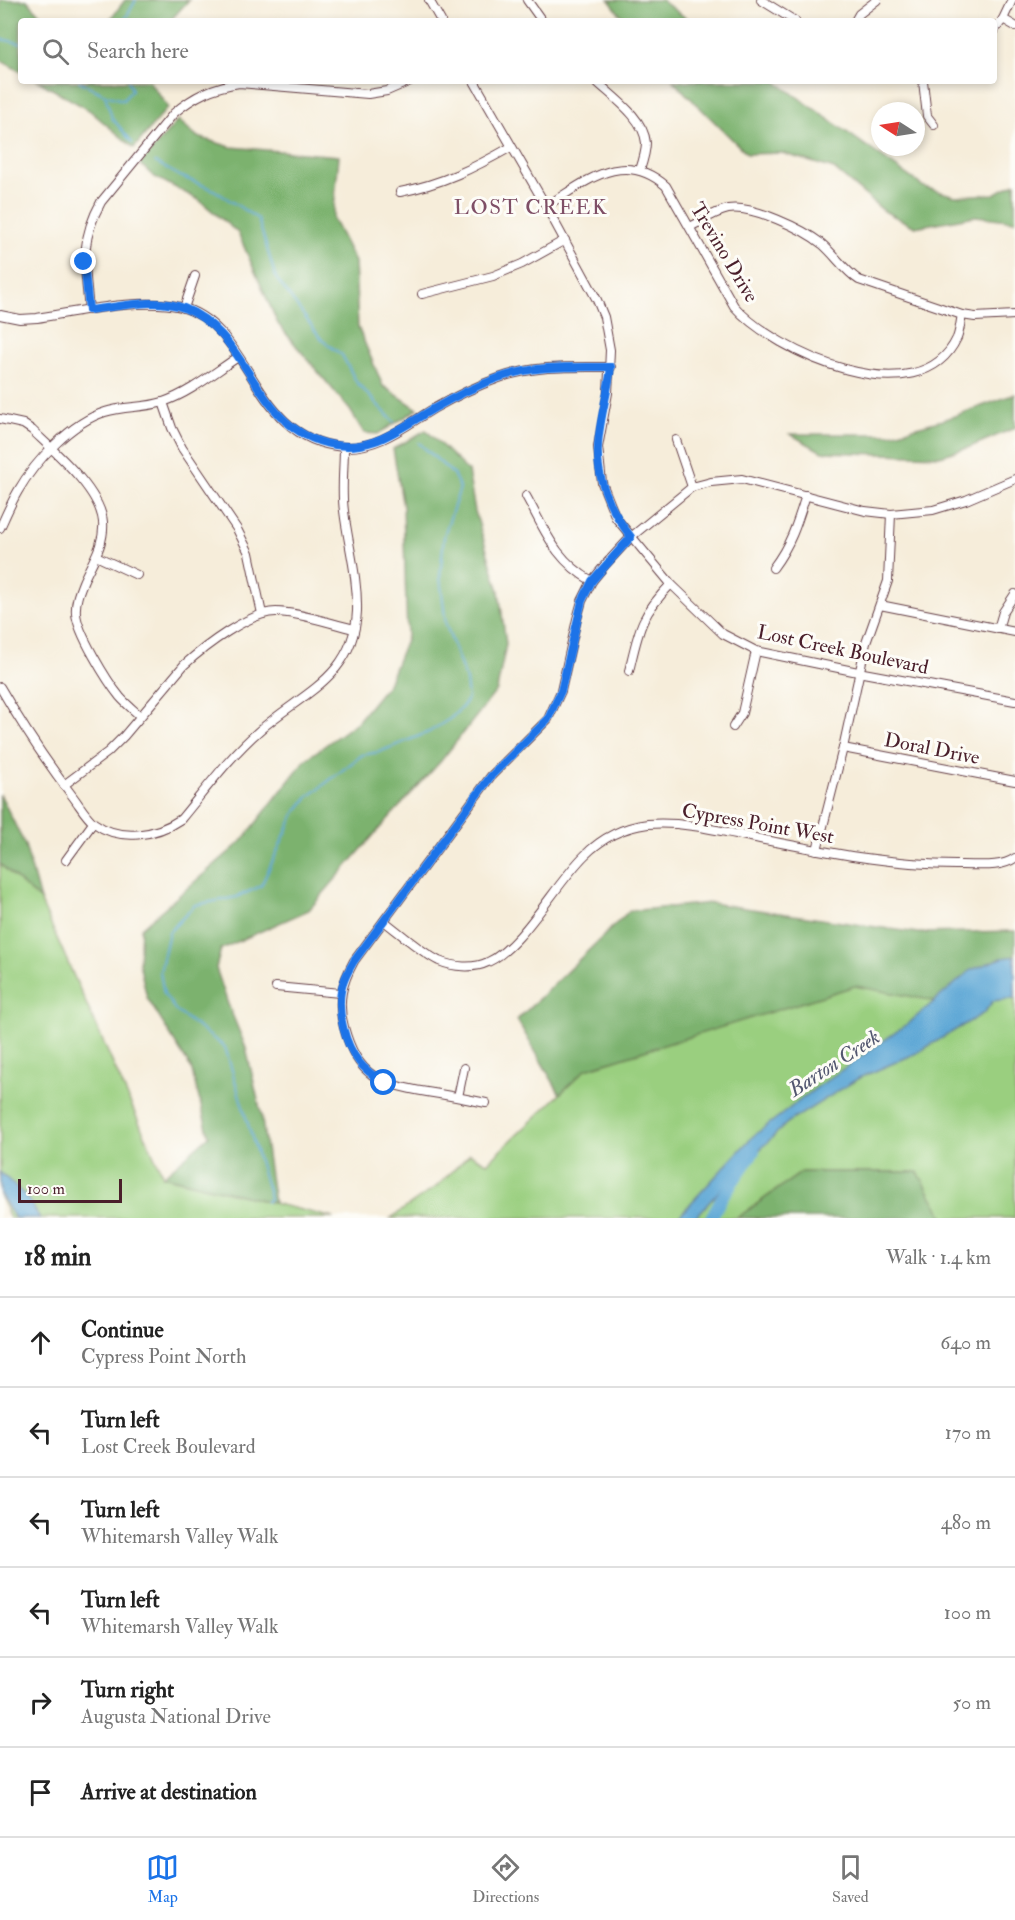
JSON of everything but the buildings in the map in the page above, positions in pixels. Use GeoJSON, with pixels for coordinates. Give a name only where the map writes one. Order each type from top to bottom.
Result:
{"type":"FeatureCollection","features":[{"type":"Feature","properties":{"kind":"street"},"geometry":{"type":"LineString","coordinates":[[429,0],[439,18]]}},
{"type":"Feature","properties":{"kind":"street"},"geometry":{"type":"LineString","coordinates":[[527,0],[540,18]]}},
{"type":"Feature","properties":{"kind":"street"},"geometry":{"type":"LineString","coordinates":[[761,0],[790,18]]}},
{"type":"Feature","properties":{"kind":"street"},"geometry":{"type":"LineString","coordinates":[[857,18],[878,0]]}},
{"type":"Feature","properties":{"kind":"street"},"geometry":{"type":"LineString","coordinates":[[997,27],[1012,0]]}},
{"type":"Feature","properties":{"kind":"street"},"geometry":{"type":"LineString","coordinates":[[1003,19],[1015,26]]}},
{"type":"Feature","properties":{"kind":"street"},"geometry":{"type":"LineString","coordinates":[[89,310],[84,262],[85,244],[93,216],[101,202],[174,112],[201,93],[229,84]]}},
{"type":"Feature","properties":{"kind":"street"},"geometry":{"type":"LineString","coordinates":[[260,84],[368,94],[387,91],[403,84]]}},
{"type":"Feature","properties":{"kind":"street","name":"Lost Creek Boulevard"},"geometry":{"type":"LineString","coordinates":[[476,84],[565,240],[604,317],[611,367],[598,447],[599,468],[616,518],[671,584],[723,634],[756,651],[1015,701]]}},
{"type":"Feature","properties":{"kind":"street"},"geometry":{"type":"LineString","coordinates":[[546,206],[608,170],[625,168],[640,170],[645,155],[646,141],[641,128],[633,116],[599,84]]}},
{"type":"Feature","properties":{"kind":"street"},"geometry":{"type":"LineString","coordinates":[[923,84],[927,116],[934,125]]}},
{"type":"Feature","properties":{"kind":"street"},"geometry":{"type":"LineString","coordinates":[[400,192],[436,184],[466,172],[511,147]]}},
{"type":"Feature","properties":{"kind":"street","name":"Trevino Drive"},"geometry":{"type":"LineString","coordinates":[[640,170],[653,175],[666,186],[734,306],[742,316],[773,339],[828,365],[877,375],[900,375],[917,371],[932,364],[949,349],[958,335],[962,315]]}},
{"type":"Feature","properties":{"kind":"street"},"geometry":{"type":"LineString","coordinates":[[690,227],[728,209],[757,212],[810,236],[824,246],[847,272],[859,280],[962,315],[975,317],[1015,315]]}},
{"type":"Feature","properties":{"kind":"street"},"geometry":{"type":"LineString","coordinates":[[422,294],[493,276],[522,264],[565,240]]}},
{"type":"Feature","properties":{"kind":"street"},"geometry":{"type":"LineString","coordinates":[[184,308],[195,276]]}},
{"type":"Feature","properties":{"kind":"street"},"geometry":{"type":"LineString","coordinates":[[0,315],[20,319],[37,318],[149,304],[184,308],[209,322],[223,336],[281,419],[309,438],[344,447],[379,441],[404,429],[461,394],[497,378],[526,369],[611,367]]}},
{"type":"Feature","properties":{"kind":"street"},"geometry":{"type":"LineString","coordinates":[[0,528],[19,489],[34,467],[75,427],[90,417],[107,411],[163,402],[238,357]]}},
{"type":"Feature","properties":{"kind":"street"},"geometry":{"type":"LineString","coordinates":[[163,402],[182,448],[237,529],[249,553],[262,614]]}},
{"type":"Feature","properties":{"kind":"street"},"geometry":{"type":"LineString","coordinates":[[0,419],[23,424],[32,430],[91,492],[98,506],[103,521],[102,538],[77,597],[78,626],[111,684],[121,698],[140,716]]}},
{"type":"Feature","properties":{"kind":"street"},"geometry":{"type":"LineString","coordinates":[[676,440],[692,487]]}},
{"type":"Feature","properties":{"kind":"street"},"geometry":{"type":"LineString","coordinates":[[0,687],[64,785],[93,823],[116,833],[152,833],[167,828],[180,819],[260,730],[321,685],[332,674],[349,643],[357,610],[344,509],[344,447]]}},
{"type":"Feature","properties":{"kind":"street"},"geometry":{"type":"LineString","coordinates":[[486,1102],[384,1083],[370,1074],[359,1062],[346,1035],[341,1017],[340,993],[345,976],[354,961],[491,776],[548,719],[561,691],[580,610],[592,581],[631,537],[692,487],[711,482],[742,479],[865,511],[891,514],[933,510],[966,500],[1015,479]]}},
{"type":"Feature","properties":{"kind":"street"},"geometry":{"type":"LineString","coordinates":[[773,568],[787,549],[795,532],[806,495]]}},
{"type":"Feature","properties":{"kind":"street"},"geometry":{"type":"LineString","coordinates":[[526,496],[558,553],[570,568],[592,581]]}},
{"type":"Feature","properties":{"kind":"street"},"geometry":{"type":"LineString","coordinates":[[817,850],[843,748],[858,672],[888,581],[891,514]]}},
{"type":"Feature","properties":{"kind":"street"},"geometry":{"type":"LineString","coordinates":[[96,555],[137,575]]}},
{"type":"Feature","properties":{"kind":"street"},"geometry":{"type":"LineString","coordinates":[[629,671],[644,616],[653,602],[671,584]]}},
{"type":"Feature","properties":{"kind":"street"},"geometry":{"type":"LineString","coordinates":[[998,629],[1003,612],[1015,594]]}},
{"type":"Feature","properties":{"kind":"street"},"geometry":{"type":"LineString","coordinates":[[880,605],[1015,632]]}},
{"type":"Feature","properties":{"kind":"street"},"geometry":{"type":"LineString","coordinates":[[64,785],[108,752],[195,655],[250,618],[278,612],[354,629]]}},
{"type":"Feature","properties":{"kind":"street"},"geometry":{"type":"LineString","coordinates":[[733,727],[742,713],[756,651]]}},
{"type":"Feature","properties":{"kind":"street","name":"Doral Drive"},"geometry":{"type":"LineString","coordinates":[[843,748],[1015,781]]}},
{"type":"Feature","properties":{"kind":"street"},"geometry":{"type":"LineString","coordinates":[[66,860],[93,823]]}},
{"type":"Feature","properties":{"kind":"street","name":"Cypress Point West"},"geometry":{"type":"LineString","coordinates":[[384,921],[438,960],[454,965],[472,966],[487,963],[501,955],[517,939],[584,856],[613,834],[630,827],[648,824],[687,825],[858,858],[941,866],[993,865],[1015,858]]}},
{"type":"Feature","properties":{"kind":"street"},"geometry":{"type":"LineString","coordinates":[[276,987],[340,993]]}},
{"type":"Feature","properties":{"kind":"street"},"geometry":{"type":"LineString","coordinates":[[458,1097],[464,1068]]}},
{"type":"Feature","properties":{"kind":"green space"},"geometry":{"type":"Polygon","coordinates":[[[0,0],[27,0],[43,18],[18,18],[18,70],[0,60],[0,0]]]}},
{"type":"Feature","properties":{"kind":"green space"},"geometry":{"type":"Polygon","coordinates":[[[125,0],[189,0],[173,18],[111,18],[125,0]]]}},
{"type":"Feature","properties":{"kind":"green space"},"geometry":{"type":"Polygon","coordinates":[[[609,0],[661,0],[686,18],[623,18],[609,0]]]}},
{"type":"Feature","properties":{"kind":"green space"},"geometry":{"type":"Polygon","coordinates":[[[43,84],[151,84],[168,107],[134,148],[89,110],[43,84]]]}},
{"type":"Feature","properties":{"kind":"green space"},"geometry":{"type":"Polygon","coordinates":[[[676,84],[779,84],[871,149],[871,156],[880,156],[924,187],[955,196],[994,194],[1015,183],[1015,221],[976,216],[915,227],[884,211],[834,169],[782,153],[747,154],[676,84]]]}},
{"type":"Feature","properties":{"kind":"green space"},"geometry":{"type":"Polygon","coordinates":[[[178,120],[198,137],[231,147],[339,156],[333,219],[355,262],[358,327],[383,386],[418,409],[378,434],[364,433],[350,410],[278,324],[238,233],[199,200],[153,176],[140,164],[178,120]]]}},
{"type":"Feature","properties":{"kind":"green space"},"geometry":{"type":"Polygon","coordinates":[[[1015,394],[1015,428],[970,447],[940,456],[822,452],[790,434],[891,434],[946,419],[1015,394]]]}},
{"type":"Feature","properties":{"kind":"green space"},"geometry":{"type":"Polygon","coordinates":[[[426,430],[468,471],[475,511],[499,591],[506,644],[497,690],[441,761],[309,910],[221,949],[216,968],[246,1048],[261,1113],[274,1203],[163,1176],[209,1136],[191,1068],[147,998],[139,963],[141,928],[242,841],[305,760],[357,722],[388,684],[407,637],[403,507],[393,449],[426,430]]]}},
{"type":"Feature","properties":{"kind":"green space"},"geometry":{"type":"Polygon","coordinates":[[[0,794],[25,845],[40,900],[0,864],[0,794]]]}},
{"type":"Feature","properties":{"kind":"green space"},"geometry":{"type":"Polygon","coordinates":[[[0,864],[40,900],[163,1176],[334,1218],[10,1218],[0,1197],[0,864]]]}},
{"type":"Feature","properties":{"kind":"green space"},"geometry":{"type":"Polygon","coordinates":[[[711,903],[918,933],[1015,931],[1015,956],[981,967],[963,978],[935,1001],[855,986],[586,1069],[560,1094],[517,1020],[629,911],[711,903]]]}},
{"type":"Feature","properties":{"kind":"green space"},"geometry":{"type":"Polygon","coordinates":[[[910,941],[1015,990],[1015,1218],[944,1218],[917,1172],[802,1172],[737,1218],[391,1218],[437,1186],[470,1154],[487,1163],[560,1094],[581,1047],[910,941]]]}},
{"type":"Feature","properties":{"kind":"green space"},"geometry":{"type":"Polygon","coordinates":[[[802,1172],[918,1172],[944,1218],[737,1218],[802,1172]]]}},
{"type":"Feature","properties":{"kind":"water"},"geometry":{"type":"Polygon","coordinates":[[[1015,956],[1015,998],[993,1001],[984,1013],[917,1053],[859,1078],[787,1123],[733,1176],[695,1218],[677,1218],[752,1137],[816,1088],[910,1022],[971,970],[1002,958],[1015,956]]]}},
{"type":"Feature","properties":{"kind":"water"},"geometry":{"type":"Polygon","coordinates":[[[0,1172],[27,1197],[40,1218],[15,1218],[0,1194],[0,1172]]]}},
{"type":"Feature","properties":{"kind":"waterway"},"geometry":{"type":"LineString","coordinates":[[126,18],[136,0]]}},
{"type":"Feature","properties":{"kind":"waterway"},"geometry":{"type":"LineString","coordinates":[[0,39],[18,42]]}},
{"type":"Feature","properties":{"kind":"waterway"},"geometry":{"type":"LineString","coordinates":[[85,84],[105,95],[112,118],[132,142]]}},
{"type":"Feature","properties":{"kind":"waterway"},"geometry":{"type":"LineString","coordinates":[[105,95],[123,100],[132,90],[129,84]]}},
{"type":"Feature","properties":{"kind":"waterway"},"geometry":{"type":"LineString","coordinates":[[155,162],[180,176],[214,190],[258,219],[276,278],[322,340],[342,355],[357,383],[394,422]]}},
{"type":"Feature","properties":{"kind":"waterway"},"geometry":{"type":"LineString","coordinates":[[266,1202],[270,1199],[269,1194],[225,1047],[176,1011],[164,994],[160,972],[169,932],[195,905],[237,897],[261,886],[295,813],[308,797],[362,755],[379,752],[429,732],[451,718],[468,698],[466,680],[446,625],[440,577],[444,536],[460,488],[453,474],[419,443]]}},
{"type":"Feature","properties":{"kind":"waterway","name":"Barton Creek"},"geometry":{"type":"LineString","coordinates":[[711,1218],[721,1199],[754,1151]]}},
{"type":"Feature","properties":{"kind":"district","name":"LOST CREEK"},"geometry":{"type":"Point","coordinates":[531,207]}},
{"type":"Feature","properties":{"kind":"route"},"geometry":{"type":"LineString","coordinates":[[84,262],[89,310],[149,304],[170,305],[184,308],[209,322],[223,336],[281,419],[309,438],[327,444],[344,447],[379,441],[404,429],[461,394],[497,378],[526,369],[611,367],[598,447],[599,468],[602,483],[616,518],[631,537],[592,581],[582,601],[561,691],[548,719],[491,776],[345,976],[340,993],[341,1017],[346,1035],[353,1054],[359,1062],[370,1074],[384,1083]]}}]}
